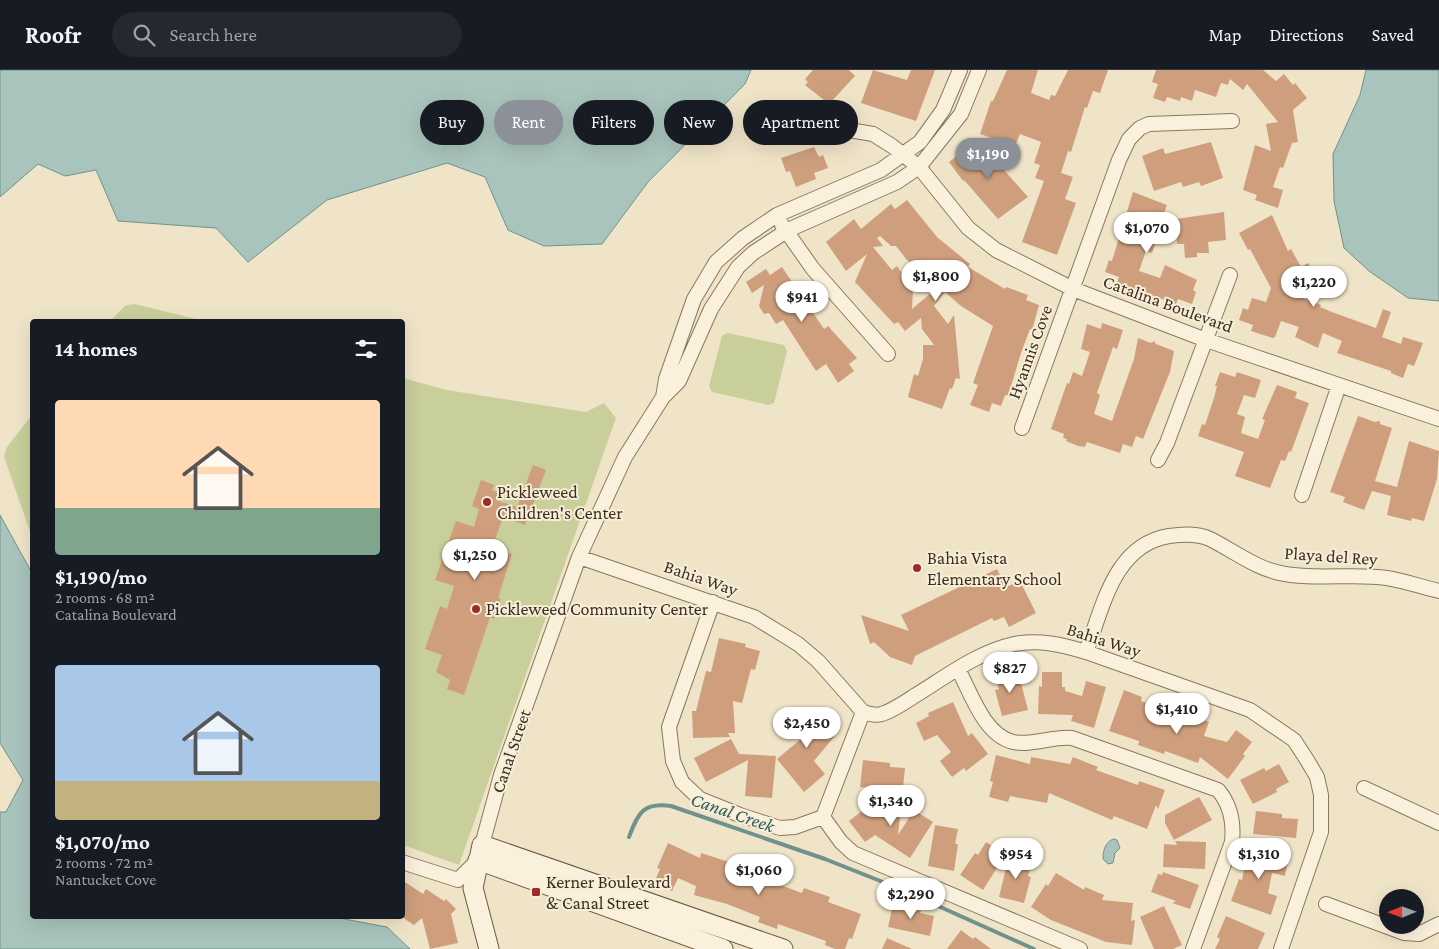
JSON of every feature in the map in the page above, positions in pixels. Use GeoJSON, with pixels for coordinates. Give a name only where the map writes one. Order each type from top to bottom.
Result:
{"type":"FeatureCollection","features":[{"type":"Feature","properties":{"kind":"street"},"geometry":{"type":"LineString","coordinates":[[663,397],[666,379],[694,299],[716,262],[743,238],[777,215],[881,170],[920,142],[943,110],[960,70]]}},
{"type":"Feature","properties":{"kind":"street"},"geometry":{"type":"LineString","coordinates":[[663,397],[679,381],[711,308],[738,266],[753,253],[786,231],[896,182],[919,168],[961,114],[979,70]]}},
{"type":"Feature","properties":{"kind":"street","name":"Hyannis Cove"},"geometry":{"type":"LineString","coordinates":[[1022,428],[1128,139],[1140,128],[1149,124],[1232,121]]}},
{"type":"Feature","properties":{"kind":"street","name":"Catalina Boulevard"},"geometry":{"type":"LineString","coordinates":[[858,132],[873,134],[903,154],[919,168],[968,228],[996,250],[1073,289],[1206,340],[1439,419]]}},
{"type":"Feature","properties":{"kind":"street"},"geometry":{"type":"LineString","coordinates":[[777,215],[813,269],[888,354]]}},
{"type":"Feature","properties":{"kind":"street"},"geometry":{"type":"LineString","coordinates":[[1158,460],[1167,443],[1230,275]]}},
{"type":"Feature","properties":{"kind":"street"},"geometry":{"type":"LineString","coordinates":[[1302,495],[1339,385]]}},
{"type":"Feature","properties":{"kind":"street","name":"Canal Street"},"geometry":{"type":"LineString","coordinates":[[489,949],[473,888],[480,852],[501,776],[580,557],[625,456],[663,397]]}},
{"type":"Feature","properties":{"kind":"street","name":"Playa del Rey"},"geometry":{"type":"LineString","coordinates":[[1086,652],[1117,571],[1129,555],[1143,544],[1156,538],[1191,534],[1208,538],[1261,567],[1285,574],[1387,578],[1439,591]]}},
{"type":"Feature","properties":{"kind":"street","name":"Bahia Way"},"geometry":{"type":"LineString","coordinates":[[580,557],[754,617],[798,644],[818,661],[863,712],[871,714],[888,712],[996,649],[1026,642],[1064,645],[1250,710],[1294,740],[1317,777],[1322,809],[1321,832],[1281,949]]}},
{"type":"Feature","properties":{"kind":"street"},"geometry":{"type":"LineString","coordinates":[[713,602],[669,727],[673,762],[682,782],[700,799],[740,816],[780,828],[823,818]]}},
{"type":"Feature","properties":{"kind":"street"},"geometry":{"type":"LineString","coordinates":[[958,670],[990,728],[1014,742],[1062,737],[1072,738],[1115,756],[1218,790],[1226,799],[1234,826],[1232,842],[1193,949]]}},
{"type":"Feature","properties":{"kind":"street"},"geometry":{"type":"LineString","coordinates":[[823,818],[863,712]]}},
{"type":"Feature","properties":{"kind":"street"},"geometry":{"type":"LineString","coordinates":[[1364,788],[1439,822]]}},
{"type":"Feature","properties":{"kind":"street"},"geometry":{"type":"LineString","coordinates":[[823,818],[841,842],[854,853],[1080,949]]}},
{"type":"Feature","properties":{"kind":"street"},"geometry":{"type":"LineString","coordinates":[[405,863],[458,880],[480,852]]}},
{"type":"Feature","properties":{"kind":"street"},"geometry":{"type":"LineString","coordinates":[[480,852],[723,949]]}},
{"type":"Feature","properties":{"kind":"street"},"geometry":{"type":"LineString","coordinates":[[480,852],[783,949]]}},
{"type":"Feature","properties":{"kind":"street"},"geometry":{"type":"LineString","coordinates":[[1326,904],[1404,933],[1418,934],[1439,924]]}},
{"type":"Feature","properties":{"kind":"green space"},"geometry":{"type":"Polygon","coordinates":[[[135,304],[196,319],[112,319],[126,305],[135,304]]]}},
{"type":"Feature","properties":{"kind":"green space"},"geometry":{"type":"Polygon","coordinates":[[[727,333],[784,345],[787,351],[774,403],[769,405],[712,392],[709,386],[722,336],[727,333]]]}},
{"type":"Feature","properties":{"kind":"green space"},"geometry":{"type":"Polygon","coordinates":[[[405,379],[447,390],[586,412],[604,403],[616,418],[459,865],[405,846],[405,379]]]}},
{"type":"Feature","properties":{"kind":"green space"},"geometry":{"type":"Polygon","coordinates":[[[30,418],[30,531],[4,457],[7,447],[30,418]]]}},
{"type":"Feature","properties":{"kind":"water"},"geometry":{"type":"Polygon","coordinates":[[[0,70],[751,70],[745,84],[729,100],[664,100],[664,145],[685,145],[648,182],[602,244],[544,246],[508,230],[485,177],[447,163],[327,200],[248,262],[216,228],[118,221],[96,170],[65,176],[38,164],[0,197],[0,70]]]}},
{"type":"Feature","properties":{"kind":"water"},"geometry":{"type":"Polygon","coordinates":[[[1366,70],[1439,70],[1439,301],[1408,298],[1369,271],[1344,248],[1334,201],[1333,154],[1360,95],[1366,70]]]}},
{"type":"Feature","properties":{"kind":"water"},"geometry":{"type":"Polygon","coordinates":[[[0,515],[30,569],[30,919],[344,919],[387,927],[410,949],[0,949],[0,812],[6,812],[23,780],[0,743],[0,515]]]}},
{"type":"Feature","properties":{"kind":"water"},"geometry":{"type":"Polygon","coordinates":[[[1113,839],[1117,840],[1120,848],[1115,853],[1113,863],[1108,864],[1103,859],[1103,853],[1106,845],[1113,839]]]}},
{"type":"Feature","properties":{"kind":"building"},"geometry":{"type":"Polygon","coordinates":[[[813,70],[849,70],[855,76],[833,100],[824,100],[805,85],[808,82],[805,79],[813,70]]]}},
{"type":"Feature","properties":{"kind":"building"},"geometry":{"type":"Polygon","coordinates":[[[873,70],[907,80],[911,70],[935,70],[916,121],[861,103],[873,70]]]}},
{"type":"Feature","properties":{"kind":"building"},"geometry":{"type":"Polygon","coordinates":[[[1007,70],[1038,70],[1031,93],[1049,100],[1051,95],[1055,96],[1068,70],[1108,70],[1100,93],[1093,91],[1087,108],[1085,107],[1071,152],[1068,151],[1061,173],[1073,177],[1065,199],[1076,203],[1057,255],[1022,242],[1044,181],[1035,178],[1040,165],[1034,163],[1041,142],[1020,134],[1015,146],[980,134],[991,101],[993,101],[1007,70]]]}},
{"type":"Feature","properties":{"kind":"building"},"geometry":{"type":"Polygon","coordinates":[[[1156,70],[1263,70],[1276,81],[1284,74],[1293,85],[1295,83],[1307,98],[1293,110],[1298,142],[1292,143],[1283,168],[1280,167],[1273,187],[1283,190],[1278,208],[1255,200],[1257,195],[1243,190],[1255,145],[1271,151],[1266,124],[1278,122],[1247,84],[1243,90],[1230,79],[1228,85],[1221,83],[1216,97],[1195,90],[1192,101],[1181,97],[1180,101],[1167,97],[1165,102],[1153,98],[1158,84],[1152,82],[1156,70]]]}},
{"type":"Feature","properties":{"kind":"building"},"geometry":{"type":"Polygon","coordinates":[[[977,140],[1028,197],[998,219],[963,181],[949,162],[977,140]]]}},
{"type":"Feature","properties":{"kind":"building"},"geometry":{"type":"Polygon","coordinates":[[[1211,142],[1223,178],[1201,186],[1199,182],[1183,187],[1181,182],[1154,191],[1142,156],[1163,148],[1165,154],[1211,142]]]}},
{"type":"Feature","properties":{"kind":"building"},"geometry":{"type":"Polygon","coordinates":[[[814,147],[819,157],[823,155],[828,168],[814,173],[816,179],[796,187],[790,171],[786,172],[781,158],[814,147]]]}},
{"type":"Feature","properties":{"kind":"building"},"geometry":{"type":"Polygon","coordinates":[[[1133,192],[1167,205],[1152,253],[1146,251],[1139,271],[1160,278],[1165,265],[1197,280],[1193,290],[1196,292],[1192,304],[1178,299],[1176,304],[1117,283],[1119,277],[1105,272],[1109,260],[1112,261],[1133,192]]]}},
{"type":"Feature","properties":{"kind":"building"},"geometry":{"type":"Polygon","coordinates":[[[907,200],[937,237],[970,264],[968,267],[1005,289],[1006,287],[1028,295],[1026,300],[1039,305],[1032,330],[1030,329],[1021,353],[1008,396],[1005,395],[1001,406],[992,403],[989,412],[970,405],[978,385],[973,383],[993,326],[961,306],[945,292],[934,306],[948,324],[954,315],[960,379],[956,378],[952,389],[950,388],[942,409],[908,397],[914,374],[918,376],[923,359],[923,345],[934,345],[922,329],[921,318],[905,331],[898,322],[894,324],[855,282],[867,254],[846,271],[826,242],[854,219],[861,229],[891,204],[895,209],[907,200]],[[880,236],[877,238],[883,246],[873,247],[892,270],[897,266],[913,289],[912,309],[938,287],[906,259],[896,246],[891,246],[880,236]]]}},
{"type":"Feature","properties":{"kind":"building"},"geometry":{"type":"Polygon","coordinates":[[[1224,212],[1226,240],[1208,242],[1209,253],[1197,253],[1197,257],[1185,258],[1184,244],[1177,244],[1176,219],[1224,212]]]}},
{"type":"Feature","properties":{"kind":"building"},"geometry":{"type":"Polygon","coordinates":[[[1272,215],[1288,251],[1291,249],[1301,267],[1308,263],[1318,281],[1292,294],[1321,305],[1320,307],[1332,312],[1376,328],[1383,309],[1391,312],[1382,337],[1401,344],[1403,337],[1423,343],[1414,366],[1408,364],[1403,378],[1391,373],[1391,371],[1337,353],[1342,341],[1323,333],[1318,348],[1295,337],[1299,327],[1281,321],[1273,338],[1251,331],[1253,325],[1239,320],[1243,308],[1248,310],[1252,298],[1266,302],[1271,288],[1239,233],[1272,215]]]}},
{"type":"Feature","properties":{"kind":"building"},"geometry":{"type":"Polygon","coordinates":[[[782,267],[824,329],[828,326],[857,358],[849,364],[854,371],[838,383],[826,364],[816,371],[783,320],[776,324],[769,313],[764,314],[759,306],[764,285],[752,293],[746,282],[766,269],[770,275],[782,267]]]}},
{"type":"Feature","properties":{"kind":"building"},"geometry":{"type":"Polygon","coordinates":[[[1102,323],[1123,330],[1117,349],[1113,347],[1097,393],[1100,395],[1094,414],[1112,421],[1134,359],[1138,338],[1151,343],[1154,341],[1156,344],[1174,351],[1170,372],[1143,439],[1136,436],[1132,447],[1123,444],[1120,453],[1087,442],[1085,447],[1078,446],[1066,441],[1067,439],[1063,438],[1064,434],[1051,429],[1067,383],[1069,384],[1073,372],[1082,376],[1090,352],[1081,349],[1087,324],[1101,329],[1102,323]]]}},
{"type":"Feature","properties":{"kind":"building"},"geometry":{"type":"Polygon","coordinates":[[[1220,372],[1235,377],[1237,372],[1261,380],[1255,398],[1244,395],[1237,414],[1245,417],[1241,433],[1258,439],[1265,420],[1262,419],[1277,385],[1297,392],[1295,398],[1309,403],[1291,452],[1289,451],[1285,461],[1281,460],[1270,488],[1235,476],[1244,452],[1198,436],[1202,424],[1205,425],[1220,372]]]}},
{"type":"Feature","properties":{"kind":"building"},"geometry":{"type":"Polygon","coordinates":[[[1358,416],[1375,422],[1380,421],[1380,424],[1392,428],[1375,481],[1397,487],[1409,441],[1439,451],[1437,479],[1424,521],[1412,518],[1411,521],[1387,515],[1391,496],[1372,491],[1364,510],[1343,502],[1345,497],[1330,492],[1358,416]]]}},
{"type":"Feature","properties":{"kind":"building","name":"Pickleweed Community Center"},"geometry":{"type":"Polygon","coordinates":[[[533,465],[546,470],[525,525],[503,517],[492,548],[512,554],[498,598],[501,599],[494,619],[490,617],[464,695],[447,689],[450,680],[436,672],[442,655],[425,649],[440,606],[447,609],[454,586],[435,580],[456,521],[474,527],[479,509],[472,506],[481,480],[494,485],[492,490],[499,493],[496,500],[517,507],[533,465]]]}},
{"type":"Feature","properties":{"kind":"building"},"geometry":{"type":"Polygon","coordinates":[[[997,569],[1006,587],[1020,581],[1036,613],[1009,627],[1004,617],[994,621],[992,618],[915,656],[912,665],[890,657],[874,642],[870,644],[861,615],[909,631],[901,615],[997,569]]]}},
{"type":"Feature","properties":{"kind":"building"},"geometry":{"type":"Polygon","coordinates":[[[719,638],[746,644],[745,647],[760,651],[755,670],[751,669],[742,703],[733,701],[735,733],[728,733],[730,737],[693,738],[692,711],[696,711],[706,671],[711,672],[719,638]]]}},
{"type":"Feature","properties":{"kind":"building"},"geometry":{"type":"Polygon","coordinates":[[[1014,670],[1018,684],[1021,683],[1028,710],[1002,716],[995,690],[999,689],[995,675],[1014,670]]]}},
{"type":"Feature","properties":{"kind":"building"},"geometry":{"type":"Polygon","coordinates":[[[1042,672],[1062,672],[1062,687],[1065,687],[1065,691],[1082,696],[1086,681],[1106,687],[1094,728],[1071,721],[1073,715],[1038,714],[1039,686],[1042,687],[1042,672]]]}},
{"type":"Feature","properties":{"kind":"building"},"geometry":{"type":"Polygon","coordinates":[[[1124,690],[1142,697],[1141,701],[1189,718],[1190,715],[1209,722],[1204,736],[1227,742],[1236,730],[1252,742],[1243,754],[1245,756],[1228,779],[1200,757],[1198,763],[1165,751],[1164,754],[1138,745],[1139,741],[1109,731],[1124,690]]]}},
{"type":"Feature","properties":{"kind":"building"},"geometry":{"type":"Polygon","coordinates":[[[953,702],[968,736],[972,733],[988,754],[966,771],[964,768],[952,777],[940,761],[951,752],[937,735],[924,741],[916,723],[929,716],[928,713],[953,702]]]}},
{"type":"Feature","properties":{"kind":"building"},"geometry":{"type":"Polygon","coordinates":[[[802,708],[814,717],[816,715],[838,732],[814,761],[825,774],[804,792],[777,759],[802,738],[799,736],[801,733],[790,724],[802,708]]]}},
{"type":"Feature","properties":{"kind":"building"},"geometry":{"type":"Polygon","coordinates":[[[731,739],[739,754],[776,756],[772,798],[745,796],[748,760],[706,782],[694,758],[731,739]]]}},
{"type":"Feature","properties":{"kind":"building"},"geometry":{"type":"Polygon","coordinates":[[[996,755],[1030,764],[1031,757],[1070,764],[1073,757],[1098,767],[1096,770],[1138,785],[1139,781],[1165,790],[1158,809],[1156,805],[1147,829],[1114,816],[1112,820],[1049,793],[1047,803],[1010,796],[1008,802],[989,797],[993,782],[990,781],[996,755]]]}},
{"type":"Feature","properties":{"kind":"building"},"geometry":{"type":"Polygon","coordinates":[[[863,760],[890,763],[890,767],[905,768],[903,788],[888,786],[887,790],[860,787],[863,760]]]}},
{"type":"Feature","properties":{"kind":"building"},"geometry":{"type":"Polygon","coordinates":[[[1279,764],[1289,782],[1276,789],[1277,792],[1253,804],[1240,780],[1264,768],[1266,771],[1279,764]]]}},
{"type":"Feature","properties":{"kind":"building"},"geometry":{"type":"Polygon","coordinates":[[[883,795],[900,818],[898,835],[914,810],[933,822],[910,858],[875,835],[865,842],[849,821],[883,795]]]}},
{"type":"Feature","properties":{"kind":"building"},"geometry":{"type":"Polygon","coordinates":[[[1199,797],[1212,820],[1174,840],[1165,823],[1165,815],[1199,797]]]}},
{"type":"Feature","properties":{"kind":"building"},"geometry":{"type":"Polygon","coordinates":[[[1256,811],[1282,814],[1282,818],[1298,819],[1296,838],[1253,834],[1256,811]]]}},
{"type":"Feature","properties":{"kind":"building"},"geometry":{"type":"Polygon","coordinates":[[[935,825],[958,829],[955,844],[958,844],[954,871],[928,866],[935,825]]]}},
{"type":"Feature","properties":{"kind":"building"},"geometry":{"type":"Polygon","coordinates":[[[1175,841],[1206,842],[1205,869],[1163,867],[1164,844],[1177,845],[1175,841]]]}},
{"type":"Feature","properties":{"kind":"building"},"geometry":{"type":"Polygon","coordinates":[[[986,842],[1005,855],[983,890],[960,875],[975,853],[978,855],[986,842]]]}},
{"type":"Feature","properties":{"kind":"building"},"geometry":{"type":"Polygon","coordinates":[[[668,843],[700,858],[701,853],[763,873],[761,878],[802,893],[804,888],[830,897],[828,902],[861,914],[852,939],[849,938],[845,949],[835,949],[825,945],[826,941],[778,924],[777,929],[758,922],[760,917],[727,904],[694,895],[696,886],[678,878],[672,891],[654,883],[660,869],[657,868],[668,843]]]}},
{"type":"Feature","properties":{"kind":"building"},"geometry":{"type":"Polygon","coordinates":[[[1248,848],[1289,856],[1285,876],[1272,873],[1268,893],[1277,896],[1271,915],[1231,901],[1239,879],[1242,880],[1248,848]]]}},
{"type":"Feature","properties":{"kind":"building"},"geometry":{"type":"Polygon","coordinates":[[[1009,856],[1032,861],[1028,876],[1031,877],[1024,903],[999,897],[1009,856]]]}},
{"type":"Feature","properties":{"kind":"building"},"geometry":{"type":"Polygon","coordinates":[[[1163,872],[1199,885],[1190,909],[1172,903],[1176,901],[1151,892],[1158,874],[1162,875],[1163,872]]]}},
{"type":"Feature","properties":{"kind":"building"},"geometry":{"type":"Polygon","coordinates":[[[1056,873],[1084,890],[1085,887],[1104,895],[1102,900],[1133,903],[1131,921],[1135,920],[1132,945],[1106,942],[1051,920],[1031,907],[1046,884],[1048,886],[1056,873]]]}},
{"type":"Feature","properties":{"kind":"building"},"geometry":{"type":"Polygon","coordinates":[[[405,882],[423,894],[426,889],[444,901],[446,899],[456,909],[451,914],[458,943],[430,949],[422,918],[414,925],[405,919],[405,882]]]}},
{"type":"Feature","properties":{"kind":"building"},"geometry":{"type":"Polygon","coordinates":[[[893,904],[921,910],[920,913],[934,916],[930,936],[888,927],[893,904]]]}},
{"type":"Feature","properties":{"kind":"building"},"geometry":{"type":"Polygon","coordinates":[[[1164,906],[1182,945],[1173,949],[1154,949],[1140,917],[1164,906]]]}},
{"type":"Feature","properties":{"kind":"building"},"geometry":{"type":"Polygon","coordinates":[[[1226,916],[1265,933],[1258,949],[1215,949],[1220,939],[1217,937],[1226,916]]]}},
{"type":"Feature","properties":{"kind":"building"},"geometry":{"type":"Polygon","coordinates":[[[961,930],[973,939],[975,937],[991,949],[947,949],[961,930]]]}},
{"type":"Feature","properties":{"kind":"building"},"geometry":{"type":"Polygon","coordinates":[[[887,938],[912,949],[882,949],[887,938]]]}},
{"type":"Feature","properties":{"kind":"waterway","name":"Canal Creek"},"geometry":{"type":"LineString","coordinates":[[629,837],[635,821],[643,811],[654,806],[671,806],[825,859],[898,888],[1034,949]]}},
{"type":"Feature","properties":{"kind":"place","name":"Pickleweed Children's Center"},"geometry":{"type":"Point","coordinates":[487,502]}},
{"type":"Feature","properties":{"kind":"place","name":"Bahia Vista Elementary School"},"geometry":{"type":"Point","coordinates":[917,568]}},
{"type":"Feature","properties":{"kind":"place","name":"Pickleweed Community Center"},"geometry":{"type":"Point","coordinates":[476,609]}},
{"type":"Feature","properties":{"kind":"place","name":"Kerner Boulevard & Canal Street"},"geometry":{"type":"Point","coordinates":[536,892]}}]}
